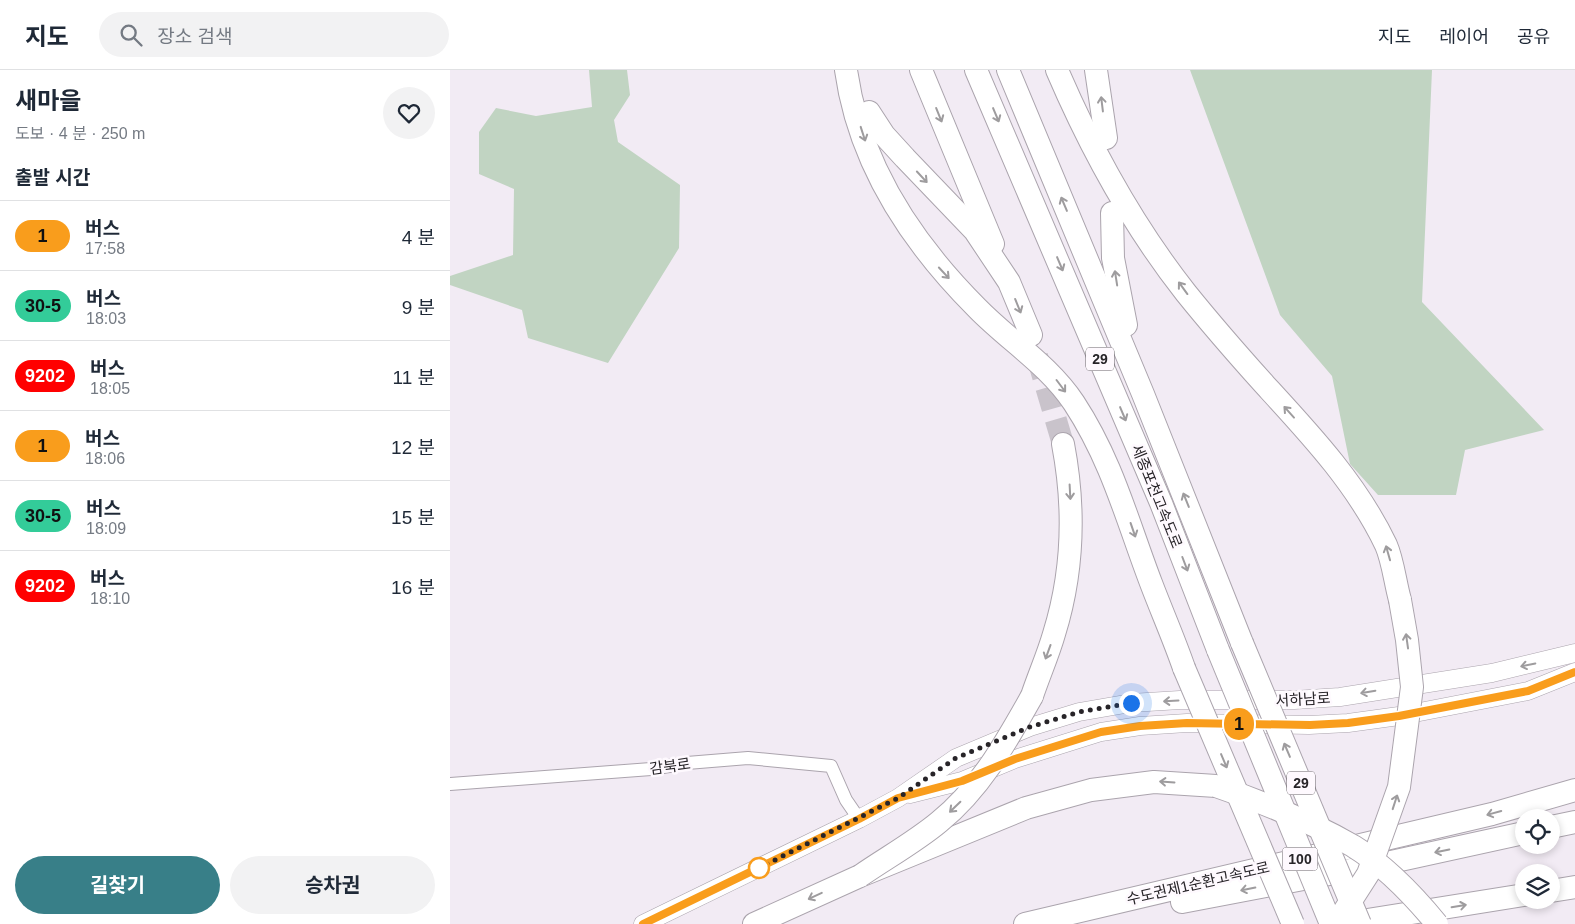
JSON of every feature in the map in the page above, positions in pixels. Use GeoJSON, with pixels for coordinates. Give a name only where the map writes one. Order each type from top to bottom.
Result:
{"type":"FeatureCollection","features":[{"type":"Feature","properties":{"kind":"highway"},"geometry":{"type":"LineString","coordinates":[[846,70],[849,88],[873,162],[896,209],[917,241],[977,309],[1036,358],[1057,380],[1090,429],[1111,470],[1151,584],[1184,668],[1293,924]]}},
{"type":"Feature","properties":{"kind":"highway"},"geometry":{"type":"LineString","coordinates":[[921,70],[1031,336]]}},
{"type":"Feature","properties":{"kind":"highway","name":"세종포천고속도로"},"geometry":{"type":"LineString","coordinates":[[976,70],[1161,502],[1218,650],[1331,924]]}},
{"type":"Feature","properties":{"kind":"highway","name":"세종포천고속도로"},"geometry":{"type":"LineString","coordinates":[[1008,70],[1143,394],[1242,643],[1360,924]]}},
{"type":"Feature","properties":{"kind":"highway"},"geometry":{"type":"LineString","coordinates":[[1057,70],[1070,99],[1124,202],[1185,291],[1252,371],[1322,448],[1364,505],[1386,546],[1400,600],[1412,687],[1400,788],[1368,874],[1336,924]]}},
{"type":"Feature","properties":{"kind":"highway"},"geometry":{"type":"LineString","coordinates":[[1062,70],[1070,99]]}},
{"type":"Feature","properties":{"kind":"highway"},"geometry":{"type":"LineString","coordinates":[[1096,70],[1106,138]]}},
{"type":"Feature","properties":{"kind":"highway"},"geometry":{"type":"LineString","coordinates":[[869,112],[900,152],[974,231],[1009,282]]}},
{"type":"Feature","properties":{"kind":"highway"},"geometry":{"type":"LineString","coordinates":[[1112,213],[1113,258],[1120,301],[1143,394]]}},
{"type":"Feature","properties":{"kind":"highway"},"geometry":{"type":"LineString","coordinates":[[860,876],[939,822],[964,798],[990,768],[1032,696],[1055,633],[1068,571],[1071,519],[1068,473],[1063,444]]}},
{"type":"Feature","properties":{"kind":"highway"},"geometry":{"type":"LineString","coordinates":[[754,924],[860,876],[1026,808],[1091,790],[1154,782],[1216,786],[1259,801],[1354,847],[1393,878],[1438,924]]}},
{"type":"Feature","properties":{"kind":"highway","name":"수도권제1순환고속도로"},"geometry":{"type":"LineString","coordinates":[[1025,924],[1482,816],[1575,790]]}},
{"type":"Feature","properties":{"kind":"highway"},"geometry":{"type":"LineString","coordinates":[[1560,825],[1575,822]]}},
{"type":"Feature","properties":{"kind":"highway","name":"수도권제1순환고속도로"},"geometry":{"type":"LineString","coordinates":[[1063,924],[1382,864],[1515,835]]}},
{"type":"Feature","properties":{"kind":"highway"},"geometry":{"type":"LineString","coordinates":[[1560,890],[1575,887]]}},
{"type":"Feature","properties":{"kind":"highway"},"geometry":{"type":"LineString","coordinates":[[1342,924],[1515,896]]}},
{"type":"Feature","properties":{"kind":"main road","name":"서하남로"},"geometry":{"type":"LineString","coordinates":[[643,924],[859,819],[898,798],[956,758],[1030,727],[1079,712],[1141,702],[1294,700],[1340,697],[1492,672],[1575,653]]}},
{"type":"Feature","properties":{"kind":"main road","name":"서하남로"},"geometry":{"type":"LineString","coordinates":[[898,798],[962,781],[1015,759],[1101,732],[1140,726],[1187,723],[1310,725],[1348,723],[1399,716],[1528,691],[1575,672]]}},
{"type":"Feature","properties":{"kind":"street","name":"감북로"},"geometry":{"type":"LineString","coordinates":[[450,784],[650,769],[687,763],[748,758],[831,766],[846,800],[859,819]]}},
{"type":"Feature","properties":{"kind":"green space"},"geometry":{"type":"Polygon","coordinates":[[[589,70],[627,70],[630,95],[614,120],[618,142],[680,185],[679,248],[608,363],[528,338],[522,310],[450,285],[450,276],[513,255],[514,189],[479,174],[479,132],[496,108],[536,116],[592,107],[589,70]]]}},
{"type":"Feature","properties":{"kind":"green space"},"geometry":{"type":"Polygon","coordinates":[[[1190,70],[1432,70],[1422,302],[1544,430],[1465,450],[1456,495],[1378,495],[1350,464],[1332,376],[1280,315],[1190,70]]]}},
{"type":"Feature","properties":{"kind":"tunnel"},"geometry":{"type":"LineString","coordinates":[[1037,356],[1063,444]]}},
{"type":"Feature","properties":{"kind":"bus line","name":"1"},"geometry":{"type":"LineString","coordinates":[[643,924],[744,876],[898,798],[962,781],[1063,742],[1101,732],[1140,726],[1187,723],[1310,725],[1348,723],[1399,716],[1528,691],[1575,672]]}},
{"type":"Feature","properties":{"kind":"route"},"geometry":{"type":"LineString","coordinates":[[759,868],[898,798],[956,758],[1030,727],[1079,712],[1131,703]]}}]}
